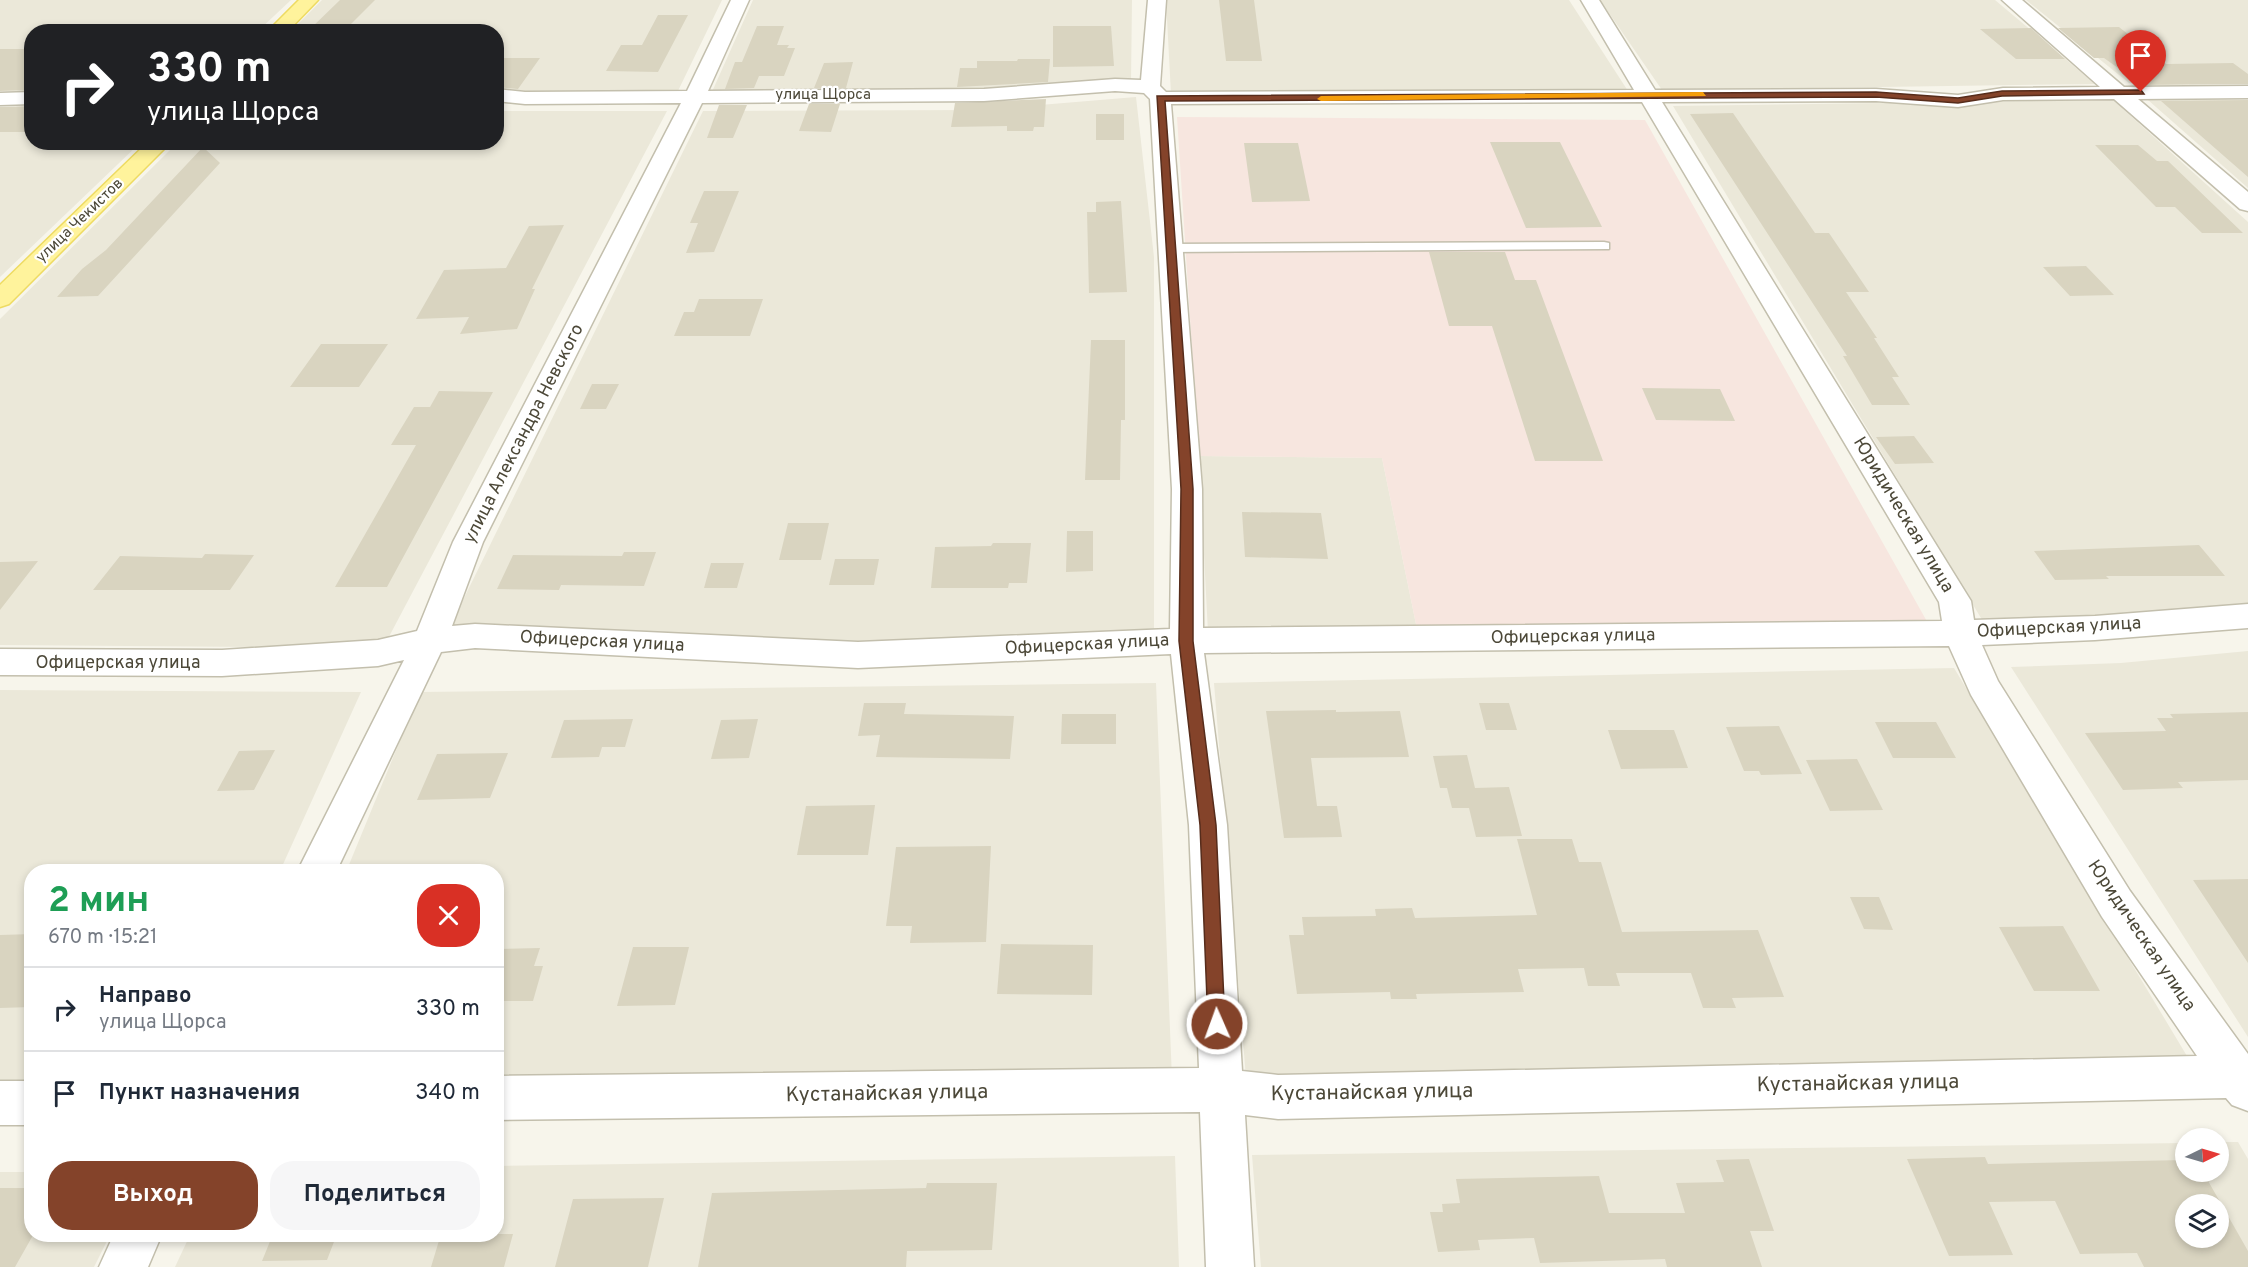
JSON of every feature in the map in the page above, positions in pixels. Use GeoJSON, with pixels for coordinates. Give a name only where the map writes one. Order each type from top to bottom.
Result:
{"type":"FeatureCollection","features":[{"type":"Feature","properties":{"kind":"main road"},"geometry":{"type":"LineString","coordinates":[[284,24],[309,0]]}},
{"type":"Feature","properties":{"kind":"main road","name":"улица Чекистов"},"geometry":{"type":"LineString","coordinates":[[0,298],[153,150]]}},
{"type":"Feature","properties":{"kind":"street","name":"улица Александра Невского"},"geometry":{"type":"LineString","coordinates":[[320,864],[430,641],[468,542],[695,96],[740,0]]}},
{"type":"Feature","properties":{"kind":"street"},"geometry":{"type":"LineString","coordinates":[[1157,0],[1155,93],[1170,248],[1187,489],[1186,641],[1208,825],[1230,1267]]}},
{"type":"Feature","properties":{"kind":"street","name":"Юридическая улица"},"geometry":{"type":"LineString","coordinates":[[1590,0],[1955,601],[1960,633],[1983,686],[2116,904],[2244,1081]]}},
{"type":"Feature","properties":{"kind":"street"},"geometry":{"type":"LineString","coordinates":[[2012,0],[2248,204]]}},
{"type":"Feature","properties":{"kind":"street","name":"улица Щорса"},"geometry":{"type":"LineString","coordinates":[[504,95],[984,95],[1115,85],[1155,93],[1392,99],[1648,94],[1876,95],[1958,101],[2002,94],[2248,92]]}},
{"type":"Feature","properties":{"kind":"street"},"geometry":{"type":"LineString","coordinates":[[0,99],[24,99]]}},
{"type":"Feature","properties":{"kind":"street","name":"Офицерская улица"},"geometry":{"type":"LineString","coordinates":[[0,662],[222,663],[378,653],[430,641],[475,636],[858,655],[1186,641],[1960,633],[2095,628],[2248,616]]}},
{"type":"Feature","properties":{"kind":"street","name":"Кустанайская улица"},"geometry":{"type":"LineString","coordinates":[[504,1098],[1220,1090],[1290,1096],[2244,1081]]}},
{"type":"Feature","properties":{"kind":"street"},"geometry":{"type":"LineString","coordinates":[[0,1103],[24,1103]]}},
{"type":"Feature","properties":{"kind":"street"},"geometry":{"type":"LineString","coordinates":[[123,1267],[135,1242]]}},
{"type":"Feature","properties":{"kind":"lane"},"geometry":{"type":"LineString","coordinates":[[1170,248],[1604,246]]}},
{"type":"Feature","properties":{"kind":"shaded area"},"geometry":{"type":"Polygon","coordinates":[[[0,0],[291,0],[265,24],[24,24],[24,91],[0,90],[0,0]]]}},
{"type":"Feature","properties":{"kind":"shaded area"},"geometry":{"type":"Polygon","coordinates":[[[322,0],[722,0],[676,95],[504,94],[504,24],[298,24],[322,0]]]}},
{"type":"Feature","properties":{"kind":"shaded area"},"geometry":{"type":"Polygon","coordinates":[[[753,0],[1132,0],[1131,81],[982,93],[711,94],[753,0]]]}},
{"type":"Feature","properties":{"kind":"shaded area"},"geometry":{"type":"Polygon","coordinates":[[[1166,0],[1569,0],[1628,91],[1171,94],[1166,0]]]}},
{"type":"Feature","properties":{"kind":"shaded area"},"geometry":{"type":"Polygon","coordinates":[[[1600,0],[1995,0],[2095,84],[1662,90],[1600,0]]]}},
{"type":"Feature","properties":{"kind":"shaded area"},"geometry":{"type":"Polygon","coordinates":[[[2026,0],[2248,0],[2248,84],[2129,83],[2026,0]]]}},
{"type":"Feature","properties":{"kind":"shaded area"},"geometry":{"type":"Polygon","coordinates":[[[1136,97],[1154,257],[1154,639],[440,647],[703,111],[981,110],[1136,97]]]}},
{"type":"Feature","properties":{"kind":"shaded area"},"geometry":{"type":"Polygon","coordinates":[[[2113,100],[2248,222],[2248,604],[1984,623],[1673,106],[2113,100]]]}},
{"type":"Feature","properties":{"kind":"shaded area"},"geometry":{"type":"Polygon","coordinates":[[[2148,100],[2248,100],[2248,188],[2148,100]]]}},
{"type":"Feature","properties":{"kind":"shaded area"},"geometry":{"type":"Polygon","coordinates":[[[0,107],[24,108],[24,150],[133,150],[0,277],[0,107]]]}},
{"type":"Feature","properties":{"kind":"shaded area"},"geometry":{"type":"Polygon","coordinates":[[[504,111],[667,111],[383,648],[0,645],[0,319],[170,150],[504,150],[504,111]]]}},
{"type":"Feature","properties":{"kind":"shaded area"},"geometry":{"type":"Polygon","coordinates":[[[1177,117],[1645,120],[1929,625],[1418,634],[1382,458],[1199,456],[1177,117]]]}},
{"type":"Feature","properties":{"kind":"shaded area"},"geometry":{"type":"Polygon","coordinates":[[[1199,456],[1382,458],[1418,634],[1208,633],[1199,456]]]}},
{"type":"Feature","properties":{"kind":"shaded area"},"geometry":{"type":"Polygon","coordinates":[[[2248,651],[2248,1037],[2011,667],[2121,663],[2248,651]]]}},
{"type":"Feature","properties":{"kind":"shaded area"},"geometry":{"type":"Polygon","coordinates":[[[1954,668],[2193,1066],[1246,1078],[1214,683],[1954,668]]]}},
{"type":"Feature","properties":{"kind":"shaded area"},"geometry":{"type":"Polygon","coordinates":[[[1156,683],[1172,1079],[504,1089],[504,864],[349,864],[420,692],[1156,683]]]}},
{"type":"Feature","properties":{"kind":"shaded area"},"geometry":{"type":"Polygon","coordinates":[[[0,690],[361,692],[283,864],[24,864],[24,1095],[0,1095],[0,690]]]}},
{"type":"Feature","properties":{"kind":"shaded area"},"geometry":{"type":"Polygon","coordinates":[[[2229,1142],[2238,1142],[2248,1159],[2248,1267],[1261,1267],[1252,1155],[2175,1143],[2175,1182],[2229,1182],[2229,1142]]]}},
{"type":"Feature","properties":{"kind":"shaded area"},"geometry":{"type":"Polygon","coordinates":[[[1175,1156],[1179,1267],[175,1267],[187,1242],[504,1242],[504,1166],[1175,1156]]]}},
{"type":"Feature","properties":{"kind":"shaded area"},"geometry":{"type":"Polygon","coordinates":[[[0,1172],[24,1172],[24,1242],[106,1242],[94,1267],[0,1267],[0,1172]]]}},
{"type":"Feature","properties":{"kind":"building"},"geometry":{"type":"Polygon","coordinates":[[[340,0],[375,0],[351,24],[315,24],[340,0]]]}},
{"type":"Feature","properties":{"kind":"building"},"geometry":{"type":"Polygon","coordinates":[[[1219,0],[1254,0],[1262,61],[1226,61],[1219,0]]]}},
{"type":"Feature","properties":{"kind":"building"},"geometry":{"type":"Polygon","coordinates":[[[658,15],[688,15],[658,72],[606,71],[621,45],[642,45],[658,15]]]}},
{"type":"Feature","properties":{"kind":"building"},"geometry":{"type":"Polygon","coordinates":[[[757,26],[784,26],[777,45],[789,45],[787,48],[795,48],[784,76],[759,76],[754,88],[725,89],[735,62],[742,62],[757,26]]]}},
{"type":"Feature","properties":{"kind":"building"},"geometry":{"type":"Polygon","coordinates":[[[1053,26],[1111,26],[1114,66],[1053,67],[1053,26]]]}},
{"type":"Feature","properties":{"kind":"building"},"geometry":{"type":"Polygon","coordinates":[[[2119,27],[2166,64],[2233,63],[2248,74],[2248,84],[2142,85],[2104,58],[2094,58],[2058,28],[2119,27]]]}},
{"type":"Feature","properties":{"kind":"building"},"geometry":{"type":"Polygon","coordinates":[[[2031,28],[2065,59],[2016,59],[1980,29],[2031,28]]]}},
{"type":"Feature","properties":{"kind":"building"},"geometry":{"type":"Polygon","coordinates":[[[0,49],[24,49],[24,90],[0,91],[0,49]]]}},
{"type":"Feature","properties":{"kind":"building"},"geometry":{"type":"Polygon","coordinates":[[[504,58],[540,58],[518,89],[504,88],[504,58]]]}},
{"type":"Feature","properties":{"kind":"building"},"geometry":{"type":"Polygon","coordinates":[[[1018,59],[1050,59],[1048,82],[957,87],[960,68],[977,68],[977,61],[1017,61],[1018,59]]]}},
{"type":"Feature","properties":{"kind":"building"},"geometry":{"type":"Polygon","coordinates":[[[853,62],[846,88],[814,88],[824,63],[853,62]]]}},
{"type":"Feature","properties":{"kind":"building"},"geometry":{"type":"Polygon","coordinates":[[[1046,99],[1044,127],[1034,127],[1033,131],[1007,131],[1007,126],[951,127],[955,103],[1046,99]]]}},
{"type":"Feature","properties":{"kind":"building"},"geometry":{"type":"Polygon","coordinates":[[[2248,100],[2248,177],[2161,101],[2248,100]]]}},
{"type":"Feature","properties":{"kind":"building"},"geometry":{"type":"Polygon","coordinates":[[[809,104],[840,104],[831,132],[799,131],[809,104]]]}},
{"type":"Feature","properties":{"kind":"building"},"geometry":{"type":"Polygon","coordinates":[[[719,105],[747,105],[733,138],[707,138],[719,105]]]}},
{"type":"Feature","properties":{"kind":"building"},"geometry":{"type":"Polygon","coordinates":[[[24,106],[24,132],[0,132],[0,107],[24,106]]]}},
{"type":"Feature","properties":{"kind":"building"},"geometry":{"type":"Polygon","coordinates":[[[1733,113],[1815,233],[1829,233],[1869,292],[1846,292],[1877,338],[1874,338],[1899,377],[1892,377],[1910,405],[1872,405],[1843,356],[1847,356],[1690,114],[1733,113]]]}},
{"type":"Feature","properties":{"kind":"building"},"geometry":{"type":"Polygon","coordinates":[[[1096,114],[1124,114],[1124,140],[1096,140],[1096,114]]]}},
{"type":"Feature","properties":{"kind":"building"},"geometry":{"type":"Polygon","coordinates":[[[1490,142],[1560,142],[1602,227],[1526,228],[1490,142]]]}},
{"type":"Feature","properties":{"kind":"building"},"geometry":{"type":"Polygon","coordinates":[[[1244,143],[1298,143],[1310,201],[1252,202],[1244,143]]]}},
{"type":"Feature","properties":{"kind":"building"},"geometry":{"type":"Polygon","coordinates":[[[2095,145],[2138,145],[2157,161],[2168,161],[2243,233],[2202,233],[2175,207],[2156,207],[2095,145]]]}},
{"type":"Feature","properties":{"kind":"building"},"geometry":{"type":"Polygon","coordinates":[[[200,150],[206,150],[220,163],[98,296],[57,297],[82,269],[106,250],[200,150]]]}},
{"type":"Feature","properties":{"kind":"building"},"geometry":{"type":"Polygon","coordinates":[[[704,191],[739,191],[714,252],[686,253],[698,223],[690,223],[704,191]]]}},
{"type":"Feature","properties":{"kind":"building"},"geometry":{"type":"Polygon","coordinates":[[[1121,201],[1127,292],[1089,293],[1087,212],[1096,212],[1096,202],[1121,201]]]}},
{"type":"Feature","properties":{"kind":"building"},"geometry":{"type":"Polygon","coordinates":[[[564,225],[532,289],[535,289],[517,329],[460,334],[469,317],[416,319],[444,270],[506,268],[529,226],[564,225]]]}},
{"type":"Feature","properties":{"kind":"building"},"geometry":{"type":"Polygon","coordinates":[[[1429,252],[1505,252],[1515,280],[1536,280],[1603,461],[1535,461],[1492,326],[1449,326],[1429,252]]]}},
{"type":"Feature","properties":{"kind":"building"},"geometry":{"type":"Polygon","coordinates":[[[2086,266],[2114,295],[2070,296],[2043,267],[2086,266]]]}},
{"type":"Feature","properties":{"kind":"building"},"geometry":{"type":"Polygon","coordinates":[[[699,299],[763,299],[750,336],[674,336],[684,312],[694,312],[699,299]]]}},
{"type":"Feature","properties":{"kind":"building"},"geometry":{"type":"Polygon","coordinates":[[[1091,340],[1125,340],[1125,420],[1121,420],[1120,480],[1085,480],[1091,340]]]}},
{"type":"Feature","properties":{"kind":"building"},"geometry":{"type":"Polygon","coordinates":[[[321,344],[388,344],[359,387],[290,387],[321,344]]]}},
{"type":"Feature","properties":{"kind":"building"},"geometry":{"type":"Polygon","coordinates":[[[592,384],[619,384],[606,409],[580,409],[592,384]]]}},
{"type":"Feature","properties":{"kind":"building"},"geometry":{"type":"Polygon","coordinates":[[[1642,388],[1720,389],[1735,421],[1656,420],[1642,388]]]}},
{"type":"Feature","properties":{"kind":"building"},"geometry":{"type":"Polygon","coordinates":[[[439,391],[493,392],[387,587],[335,587],[416,445],[391,445],[414,407],[430,407],[439,391]]]}},
{"type":"Feature","properties":{"kind":"building"},"geometry":{"type":"Polygon","coordinates":[[[1914,436],[1934,463],[1895,464],[1876,437],[1914,436]]]}},
{"type":"Feature","properties":{"kind":"building"},"geometry":{"type":"Polygon","coordinates":[[[1242,512],[1321,513],[1328,559],[1245,557],[1242,512]]]}},
{"type":"Feature","properties":{"kind":"building"},"geometry":{"type":"Polygon","coordinates":[[[788,523],[829,523],[821,560],[779,560],[788,523]]]}},
{"type":"Feature","properties":{"kind":"building"},"geometry":{"type":"Polygon","coordinates":[[[1067,531],[1093,531],[1093,571],[1066,572],[1067,531]]]}},
{"type":"Feature","properties":{"kind":"building"},"geometry":{"type":"Polygon","coordinates":[[[993,543],[1031,543],[1027,583],[1009,583],[1008,588],[931,588],[935,547],[991,546],[993,543]]]}},
{"type":"Feature","properties":{"kind":"building"},"geometry":{"type":"Polygon","coordinates":[[[2199,545],[2225,576],[2106,576],[2109,579],[2055,580],[2034,551],[2199,545]]]}},
{"type":"Feature","properties":{"kind":"building"},"geometry":{"type":"Polygon","coordinates":[[[624,552],[656,552],[644,586],[561,585],[559,590],[497,589],[513,555],[622,556],[624,552]]]}},
{"type":"Feature","properties":{"kind":"building"},"geometry":{"type":"Polygon","coordinates":[[[205,554],[254,555],[230,590],[93,590],[120,556],[202,558],[205,554]]]}},
{"type":"Feature","properties":{"kind":"building"},"geometry":{"type":"Polygon","coordinates":[[[835,559],[879,559],[874,585],[829,585],[835,559]]]}},
{"type":"Feature","properties":{"kind":"building"},"geometry":{"type":"Polygon","coordinates":[[[38,561],[0,610],[0,562],[38,561]]]}},
{"type":"Feature","properties":{"kind":"building"},"geometry":{"type":"Polygon","coordinates":[[[711,563],[744,563],[737,588],[704,588],[711,563]]]}},
{"type":"Feature","properties":{"kind":"building"},"geometry":{"type":"Polygon","coordinates":[[[864,703],[906,703],[904,714],[1014,716],[1010,759],[876,757],[880,735],[858,736],[864,703]]]}},
{"type":"Feature","properties":{"kind":"building"},"geometry":{"type":"Polygon","coordinates":[[[1479,703],[1509,703],[1517,730],[1486,730],[1479,703]]]}},
{"type":"Feature","properties":{"kind":"building"},"geometry":{"type":"Polygon","coordinates":[[[1336,710],[1336,712],[1400,711],[1409,757],[1311,758],[1317,806],[1337,806],[1342,837],[1284,838],[1266,711],[1336,710]]]}},
{"type":"Feature","properties":{"kind":"building"},"geometry":{"type":"Polygon","coordinates":[[[2248,712],[2248,780],[2178,782],[2183,788],[2123,790],[2085,733],[2166,731],[2157,718],[2173,718],[2170,714],[2248,712]]]}},
{"type":"Feature","properties":{"kind":"building"},"geometry":{"type":"Polygon","coordinates":[[[1062,714],[1116,714],[1116,744],[1061,744],[1062,714]]]}},
{"type":"Feature","properties":{"kind":"building"},"geometry":{"type":"Polygon","coordinates":[[[633,719],[625,747],[602,747],[599,757],[551,758],[564,720],[633,719]]]}},
{"type":"Feature","properties":{"kind":"building"},"geometry":{"type":"Polygon","coordinates":[[[758,719],[749,758],[711,759],[721,720],[758,719]]]}},
{"type":"Feature","properties":{"kind":"building"},"geometry":{"type":"Polygon","coordinates":[[[1875,722],[1936,722],[1956,758],[1893,758],[1875,722]]]}},
{"type":"Feature","properties":{"kind":"building"},"geometry":{"type":"Polygon","coordinates":[[[1779,726],[1802,774],[1761,775],[1759,771],[1744,771],[1726,727],[1779,726]]]}},
{"type":"Feature","properties":{"kind":"building"},"geometry":{"type":"Polygon","coordinates":[[[1608,730],[1674,730],[1688,768],[1621,769],[1608,730]]]}},
{"type":"Feature","properties":{"kind":"building"},"geometry":{"type":"Polygon","coordinates":[[[275,750],[254,790],[217,791],[239,751],[275,750]]]}},
{"type":"Feature","properties":{"kind":"building"},"geometry":{"type":"Polygon","coordinates":[[[508,753],[490,798],[417,800],[437,754],[508,753]]]}},
{"type":"Feature","properties":{"kind":"building"},"geometry":{"type":"Polygon","coordinates":[[[1467,755],[1475,788],[1509,787],[1522,836],[1476,837],[1469,808],[1452,808],[1447,788],[1440,788],[1433,756],[1467,755]]]}},
{"type":"Feature","properties":{"kind":"building"},"geometry":{"type":"Polygon","coordinates":[[[1857,759],[1883,810],[1830,811],[1806,760],[1857,759]]]}},
{"type":"Feature","properties":{"kind":"building"},"geometry":{"type":"Polygon","coordinates":[[[875,805],[868,855],[797,855],[806,806],[875,805]]]}},
{"type":"Feature","properties":{"kind":"building"},"geometry":{"type":"Polygon","coordinates":[[[1517,839],[1572,839],[1579,862],[1601,862],[1622,932],[1758,930],[1784,997],[1732,998],[1736,1008],[1703,1008],[1691,973],[1616,973],[1620,986],[1588,986],[1584,968],[1518,969],[1524,992],[1416,994],[1417,999],[1391,999],[1390,992],[1297,994],[1289,935],[1304,935],[1302,917],[1376,916],[1375,909],[1412,908],[1415,918],[1537,915],[1517,839]]]}},
{"type":"Feature","properties":{"kind":"building"},"geometry":{"type":"Polygon","coordinates":[[[991,846],[986,942],[910,943],[912,926],[886,926],[896,847],[991,846]]]}},
{"type":"Feature","properties":{"kind":"building"},"geometry":{"type":"Polygon","coordinates":[[[2248,879],[2248,963],[2193,880],[2248,879]]]}},
{"type":"Feature","properties":{"kind":"building"},"geometry":{"type":"Polygon","coordinates":[[[1850,897],[1879,897],[1893,930],[1864,929],[1850,897]]]}},
{"type":"Feature","properties":{"kind":"building"},"geometry":{"type":"Polygon","coordinates":[[[2063,926],[2100,991],[2034,991],[1999,927],[2063,926]]]}},
{"type":"Feature","properties":{"kind":"building"},"geometry":{"type":"Polygon","coordinates":[[[24,934],[24,1007],[0,1008],[0,935],[24,934]]]}},
{"type":"Feature","properties":{"kind":"building"},"geometry":{"type":"Polygon","coordinates":[[[1001,944],[1093,945],[1092,995],[997,994],[1001,944]]]}},
{"type":"Feature","properties":{"kind":"building"},"geometry":{"type":"Polygon","coordinates":[[[633,947],[689,947],[675,1005],[617,1006],[633,947]]]}},
{"type":"Feature","properties":{"kind":"building"},"geometry":{"type":"Polygon","coordinates":[[[540,948],[534,966],[543,966],[533,1001],[504,1001],[504,949],[540,948]]]}},
{"type":"Feature","properties":{"kind":"building"},"geometry":{"type":"Polygon","coordinates":[[[1985,1157],[1988,1164],[2175,1160],[2175,1182],[2209,1182],[2216,1194],[2175,1194],[2175,1248],[2229,1248],[2229,1218],[2248,1251],[2248,1267],[2144,1267],[2137,1253],[2080,1254],[2055,1201],[1989,1202],[2013,1255],[1949,1256],[1907,1159],[1985,1157]]]}},
{"type":"Feature","properties":{"kind":"building"},"geometry":{"type":"Polygon","coordinates":[[[1749,1159],[1774,1231],[1750,1231],[1762,1267],[1667,1267],[1665,1259],[1540,1263],[1534,1238],[1478,1240],[1480,1250],[1438,1252],[1430,1212],[1443,1212],[1442,1204],[1460,1203],[1456,1179],[1599,1176],[1609,1213],[1685,1213],[1676,1183],[1724,1182],[1716,1160],[1749,1159]]]}},
{"type":"Feature","properties":{"kind":"building"},"geometry":{"type":"Polygon","coordinates":[[[927,1183],[997,1183],[992,1250],[907,1251],[906,1267],[698,1267],[712,1193],[926,1188],[927,1183]]]}},
{"type":"Feature","properties":{"kind":"building"},"geometry":{"type":"Polygon","coordinates":[[[0,1188],[24,1188],[24,1242],[29,1242],[15,1267],[0,1267],[0,1188]]]}},
{"type":"Feature","properties":{"kind":"building"},"geometry":{"type":"Polygon","coordinates":[[[664,1198],[648,1267],[555,1267],[573,1199],[664,1198]]]}},
{"type":"Feature","properties":{"kind":"building"},"geometry":{"type":"Polygon","coordinates":[[[504,1234],[513,1234],[504,1267],[431,1267],[439,1242],[504,1242],[504,1234]]]}},
{"type":"Feature","properties":{"kind":"building"},"geometry":{"type":"Polygon","coordinates":[[[270,1242],[334,1242],[327,1260],[262,1261],[270,1242]]]}},
{"type":"Feature","properties":{"kind":"slow traffic"},"geometry":{"type":"LineString","coordinates":[[1321,99],[1703,94]]}},
{"type":"Feature","properties":{"kind":"route"},"geometry":{"type":"LineString","coordinates":[[1217,1024],[1208,825],[1186,641],[1187,489],[1160,98],[1392,99],[1648,94],[1876,95],[1958,101],[2002,94],[2141,92]]}}]}
